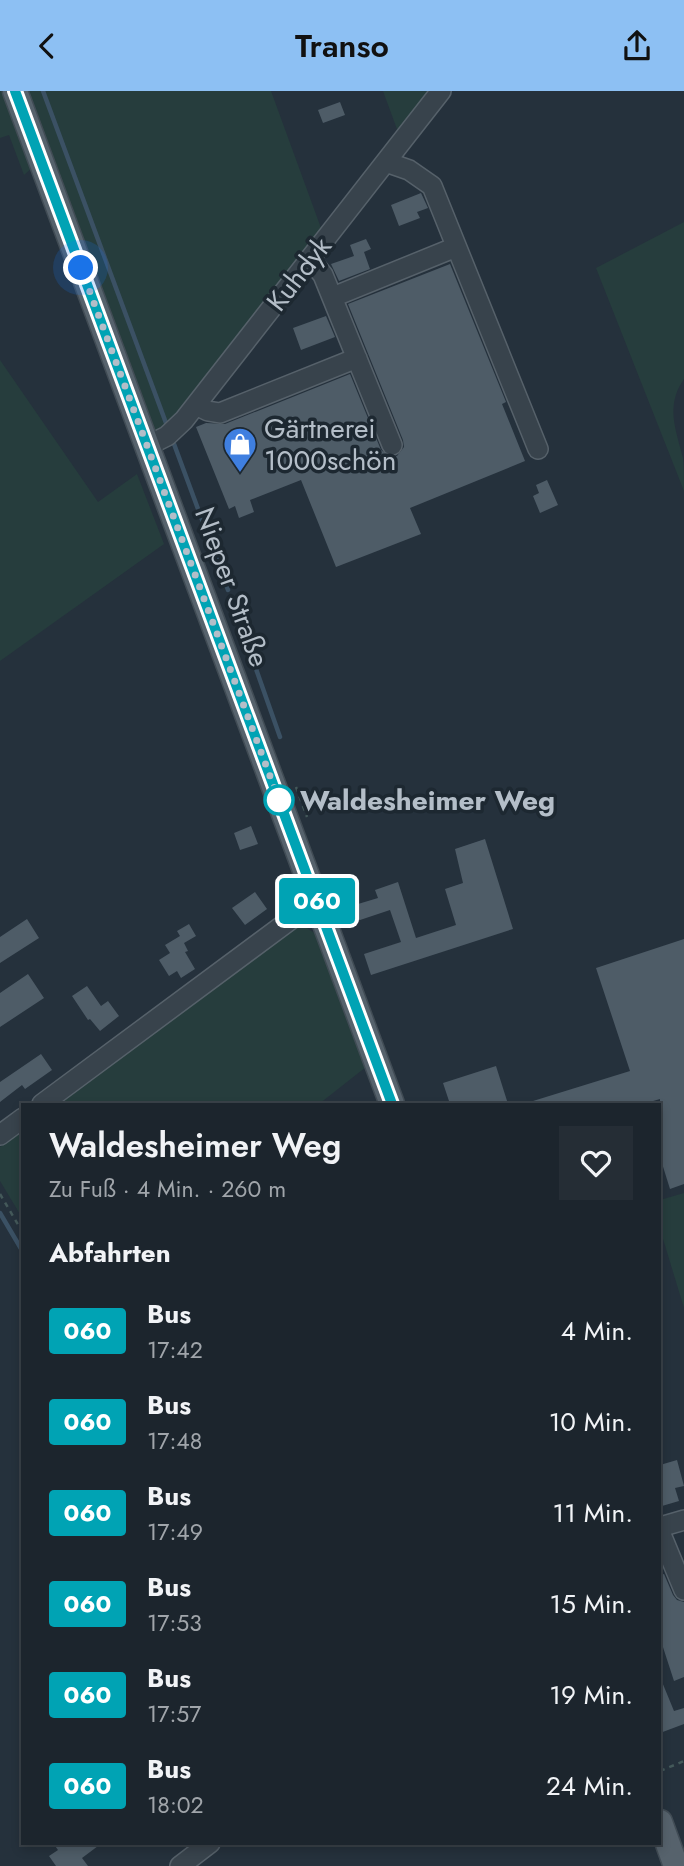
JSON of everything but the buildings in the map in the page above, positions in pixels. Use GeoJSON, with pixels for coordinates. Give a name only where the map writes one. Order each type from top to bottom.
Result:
{"type":"FeatureCollection","features":[{"type":"Feature","properties":{"kind":"main road","name":"Nieper Straße"},"geometry":{"type":"LineString","coordinates":[[15,91],[392,1103]]}},
{"type":"Feature","properties":{"kind":"main road"},"geometry":{"type":"LineString","coordinates":[[661,1825],[676,1866]]}},
{"type":"Feature","properties":{"kind":"street","name":"Kuhdyk"},"geometry":{"type":"LineString","coordinates":[[148,446],[167,436],[196,405],[441,91]]}},
{"type":"Feature","properties":{"kind":"street"},"geometry":{"type":"LineString","coordinates":[[386,162],[410,170],[432,186],[538,449]]}},
{"type":"Feature","properties":{"kind":"street"},"geometry":{"type":"LineString","coordinates":[[410,170],[420,190]]}},
{"type":"Feature","properties":{"kind":"street"},"geometry":{"type":"LineString","coordinates":[[333,297],[456,247]]}},
{"type":"Feature","properties":{"kind":"street"},"geometry":{"type":"LineString","coordinates":[[310,259],[323,275],[333,297],[392,445]]}},
{"type":"Feature","properties":{"kind":"street"},"geometry":{"type":"LineString","coordinates":[[196,405],[220,413],[357,358]]}},
{"type":"Feature","properties":{"kind":"street"},"geometry":{"type":"LineString","coordinates":[[43,1103],[317,900]]}},
{"type":"Feature","properties":{"kind":"street"},"geometry":{"type":"LineString","coordinates":[[0,1135],[21,1119]]}},
{"type":"Feature","properties":{"kind":"street"},"geometry":{"type":"LineString","coordinates":[[661,1530],[684,1520]]}},
{"type":"Feature","properties":{"kind":"street"},"geometry":{"type":"LineString","coordinates":[[661,1532],[684,1590]]}},
{"type":"Feature","properties":{"kind":"street"},"geometry":{"type":"LineString","coordinates":[[180,1866],[207,1845]]}},
{"type":"Feature","properties":{"kind":"path"},"geometry":{"type":"LineString","coordinates":[[0,1194],[21,1231]]}},
{"type":"Feature","properties":{"kind":"path"},"geometry":{"type":"LineString","coordinates":[[661,1771],[684,1761]]}},
{"type":"Feature","properties":{"kind":"green space"},"geometry":{"type":"Polygon","coordinates":[[[0,91],[6,91],[34,166],[24,175],[9,135],[0,138],[0,91]]]}},
{"type":"Feature","properties":{"kind":"green space"},"geometry":{"type":"Polygon","coordinates":[[[22,91],[271,91],[325,239],[170,423],[155,434],[22,91]]]}},
{"type":"Feature","properties":{"kind":"green space"},"geometry":{"type":"Polygon","coordinates":[[[383,91],[439,91],[401,140],[383,91]]]}},
{"type":"Feature","properties":{"kind":"green space"},"geometry":{"type":"Polygon","coordinates":[[[684,222],[684,379],[673,408],[683,458],[684,491],[596,268],[684,222]]]}},
{"type":"Feature","properties":{"kind":"green space"},"geometry":{"type":"Polygon","coordinates":[[[0,360],[98,502],[137,474],[164,544],[0,661],[0,360]]]}},
{"type":"Feature","properties":{"kind":"green space"},"geometry":{"type":"Polygon","coordinates":[[[296,926],[305,927],[316,934],[366,1067],[320,1103],[54,1103],[296,926]]]}},
{"type":"Feature","properties":{"kind":"green space"},"geometry":{"type":"Polygon","coordinates":[[[21,1130],[21,1216],[0,1181],[0,1147],[21,1130]]]}},
{"type":"Feature","properties":{"kind":"green space"},"geometry":{"type":"Polygon","coordinates":[[[684,1193],[684,1308],[661,1232],[661,1200],[684,1193]]]}},
{"type":"Feature","properties":{"kind":"waterway"},"geometry":{"type":"LineString","coordinates":[[43,91],[166,423]]}},
{"type":"Feature","properties":{"kind":"waterway"},"geometry":{"type":"LineString","coordinates":[[174,444],[228,590]]}},
{"type":"Feature","properties":{"kind":"waterway"},"geometry":{"type":"LineString","coordinates":[[232,601],[280,737]]}},
{"type":"Feature","properties":{"kind":"waterway"},"geometry":{"type":"LineString","coordinates":[[0,1213],[21,1249]]}},
{"type":"Feature","properties":{"kind":"bus line","name":"060"},"geometry":{"type":"LineString","coordinates":[[15,91],[392,1103]]}},
{"type":"Feature","properties":{"kind":"place","name":"Gärtnerei 1000schön"},"geometry":{"type":"Point","coordinates":[240,474]}},
{"type":"Feature","properties":{"kind":"place","name":"Waldesheimer Weg"},"geometry":{"type":"Point","coordinates":[279,800]}},
{"type":"Feature","properties":{"kind":"route"},"geometry":{"type":"LineString","coordinates":[[81,268],[280,803],[279,800]]}}]}
